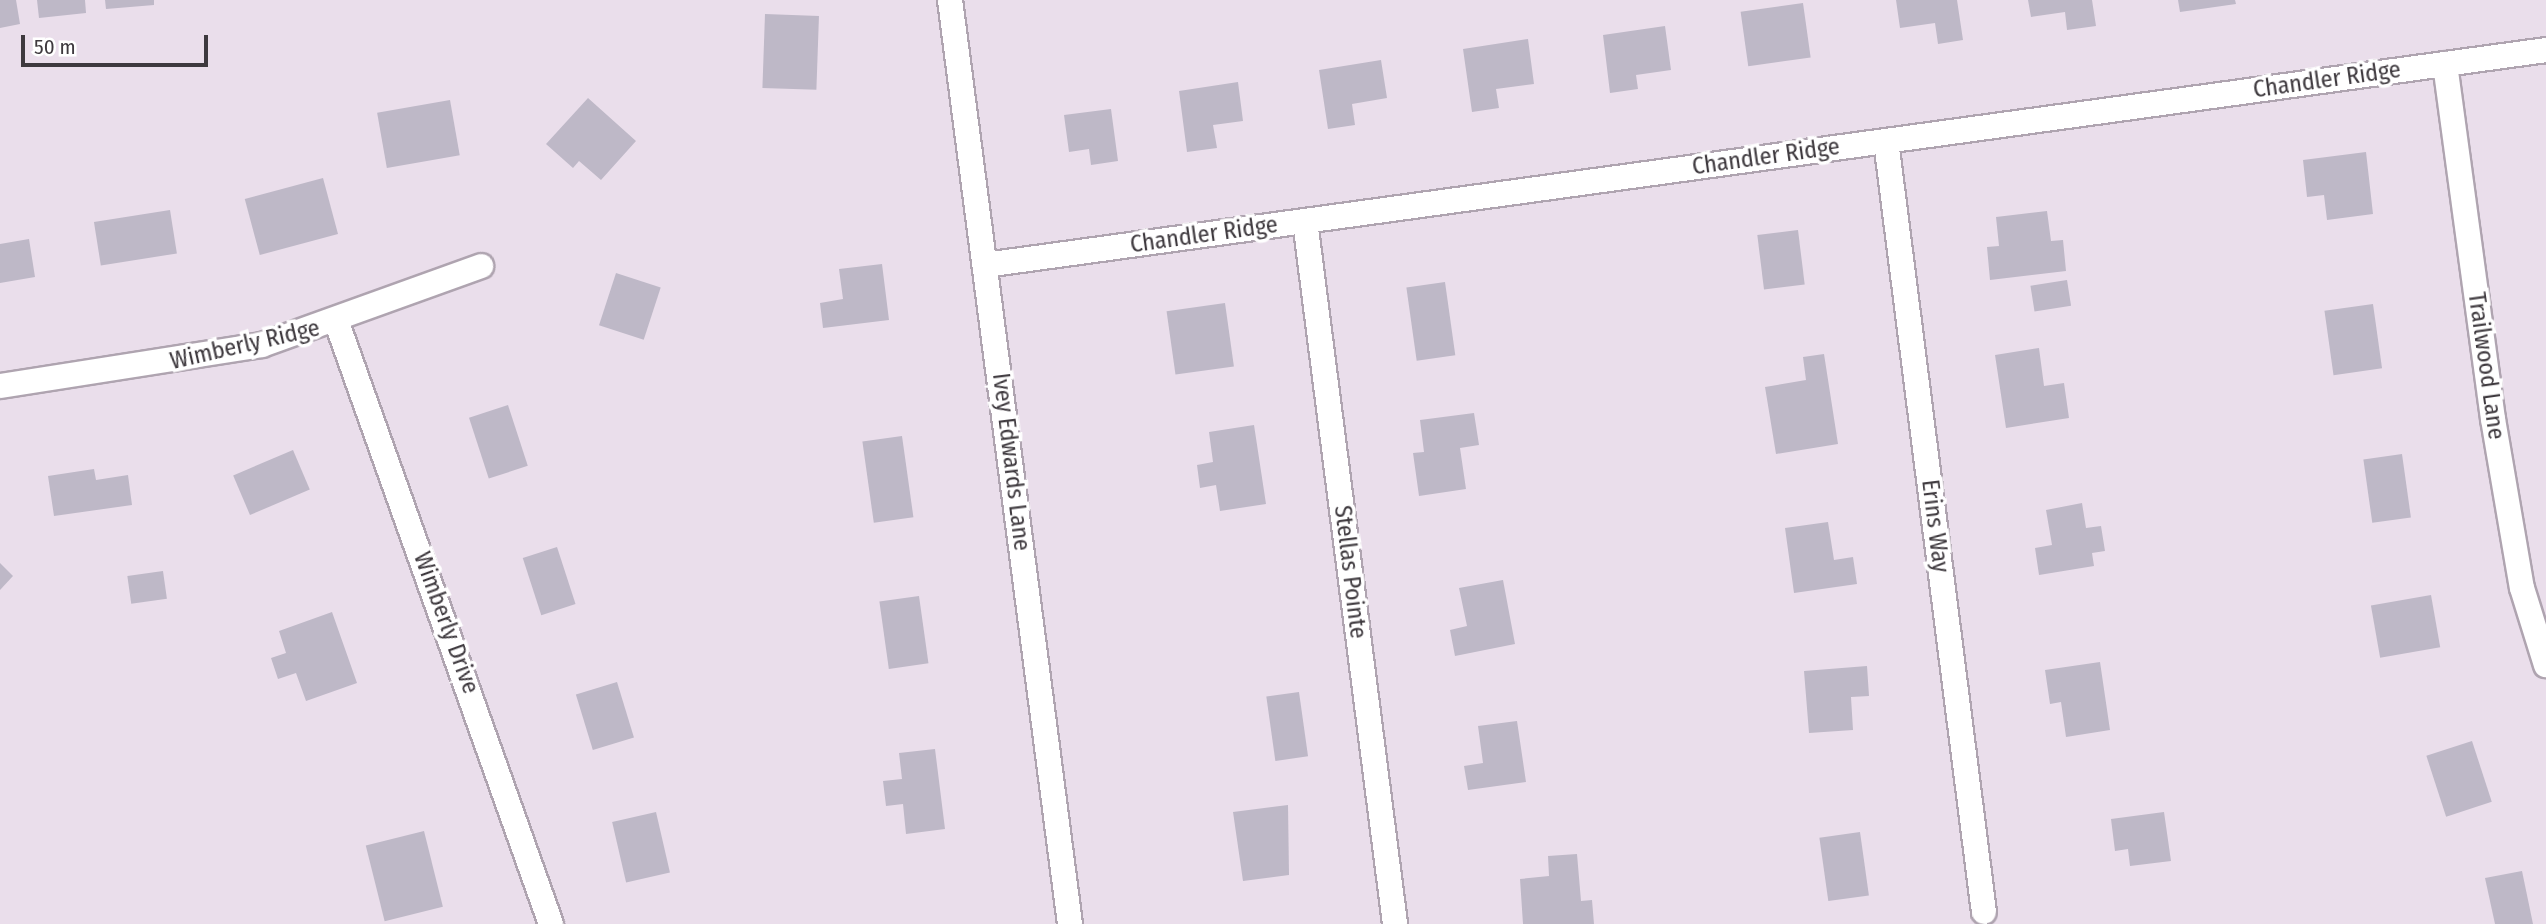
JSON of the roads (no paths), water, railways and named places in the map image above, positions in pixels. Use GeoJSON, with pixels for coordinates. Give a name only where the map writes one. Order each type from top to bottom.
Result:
{"type":"FeatureCollection","features":[{"type":"Feature","properties":{"kind":"street","name":"Ivey Edwards Lane"},"geometry":{"type":"LineString","coordinates":[[950,0],[1070,924]]}},
{"type":"Feature","properties":{"kind":"street","name":"Chandler Ridge"},"geometry":{"type":"LineString","coordinates":[[985,265],[2546,50]]}},
{"type":"Feature","properties":{"kind":"street","name":"Trailwood Lane"},"geometry":{"type":"LineString","coordinates":[[2445,64],[2495,432],[2522,588],[2546,665]]}},
{"type":"Feature","properties":{"kind":"street","name":"Erins Way"},"geometry":{"type":"LineString","coordinates":[[1886,141],[1984,912]]}},
{"type":"Feature","properties":{"kind":"street","name":"Stellas Pointe"},"geometry":{"type":"LineString","coordinates":[[1305,221],[1395,924]]}},
{"type":"Feature","properties":{"kind":"street","name":"Wimberly Ridge"},"geometry":{"type":"LineString","coordinates":[[0,386],[192,360],[337,323],[481,266]]}},
{"type":"Feature","properties":{"kind":"street","name":"Wimberly Drive"},"geometry":{"type":"LineString","coordinates":[[337,323],[551,924]]}}]}
